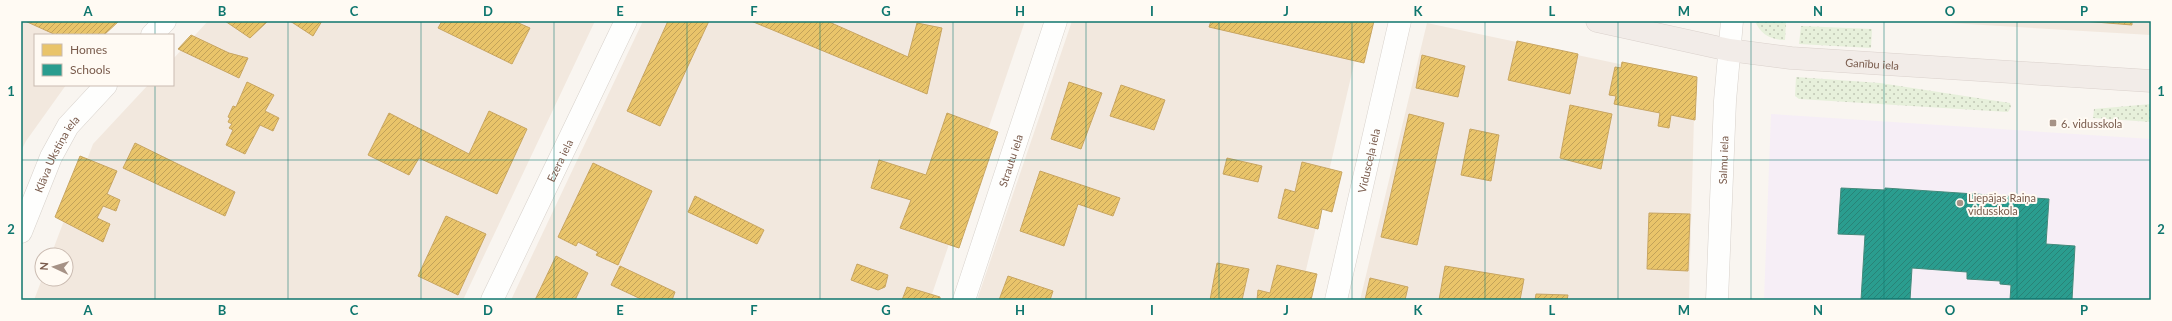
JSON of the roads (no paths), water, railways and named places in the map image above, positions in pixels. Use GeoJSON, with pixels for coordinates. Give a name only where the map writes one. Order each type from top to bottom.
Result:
{"type":"FeatureCollection","features":[{"type":"Feature","properties":{"kind":"highway","name":"Ganību iela"},"geometry":{"type":"LineString","coordinates":[[1598,21],[1729,50],[1791,58],[2151,81]]}},
{"type":"Feature","properties":{"kind":"street"},"geometry":{"type":"LineString","coordinates":[[153,34],[165,21]]}},
{"type":"Feature","properties":{"kind":"street","name":"Ezera iela"},"geometry":{"type":"LineString","coordinates":[[492,300],[626,21]]}},
{"type":"Feature","properties":{"kind":"street","name":"Strautu iela"},"geometry":{"type":"LineString","coordinates":[[964,300],[1056,21]]}},
{"type":"Feature","properties":{"kind":"street","name":"Vidusceļa iela"},"geometry":{"type":"LineString","coordinates":[[1336,300],[1400,21]]}},
{"type":"Feature","properties":{"kind":"street","name":"Salmu iela"},"geometry":{"type":"LineString","coordinates":[[1717,300],[1729,50],[1732,21]]}},
{"type":"Feature","properties":{"kind":"street","name":"Klāva Ukstiņa iela"},"geometry":{"type":"LineString","coordinates":[[21,232],[52,157],[68,126],[105,86]]}},
{"type":"Feature","properties":{"kind":"place","name":"6. vidusskola"},"geometry":{"type":"Point","coordinates":[2053,123]}},
{"type":"Feature","properties":{"kind":"place","name":"Liepājas Raiņa vidusskola"},"geometry":{"type":"Point","coordinates":[1960,203]}}]}
